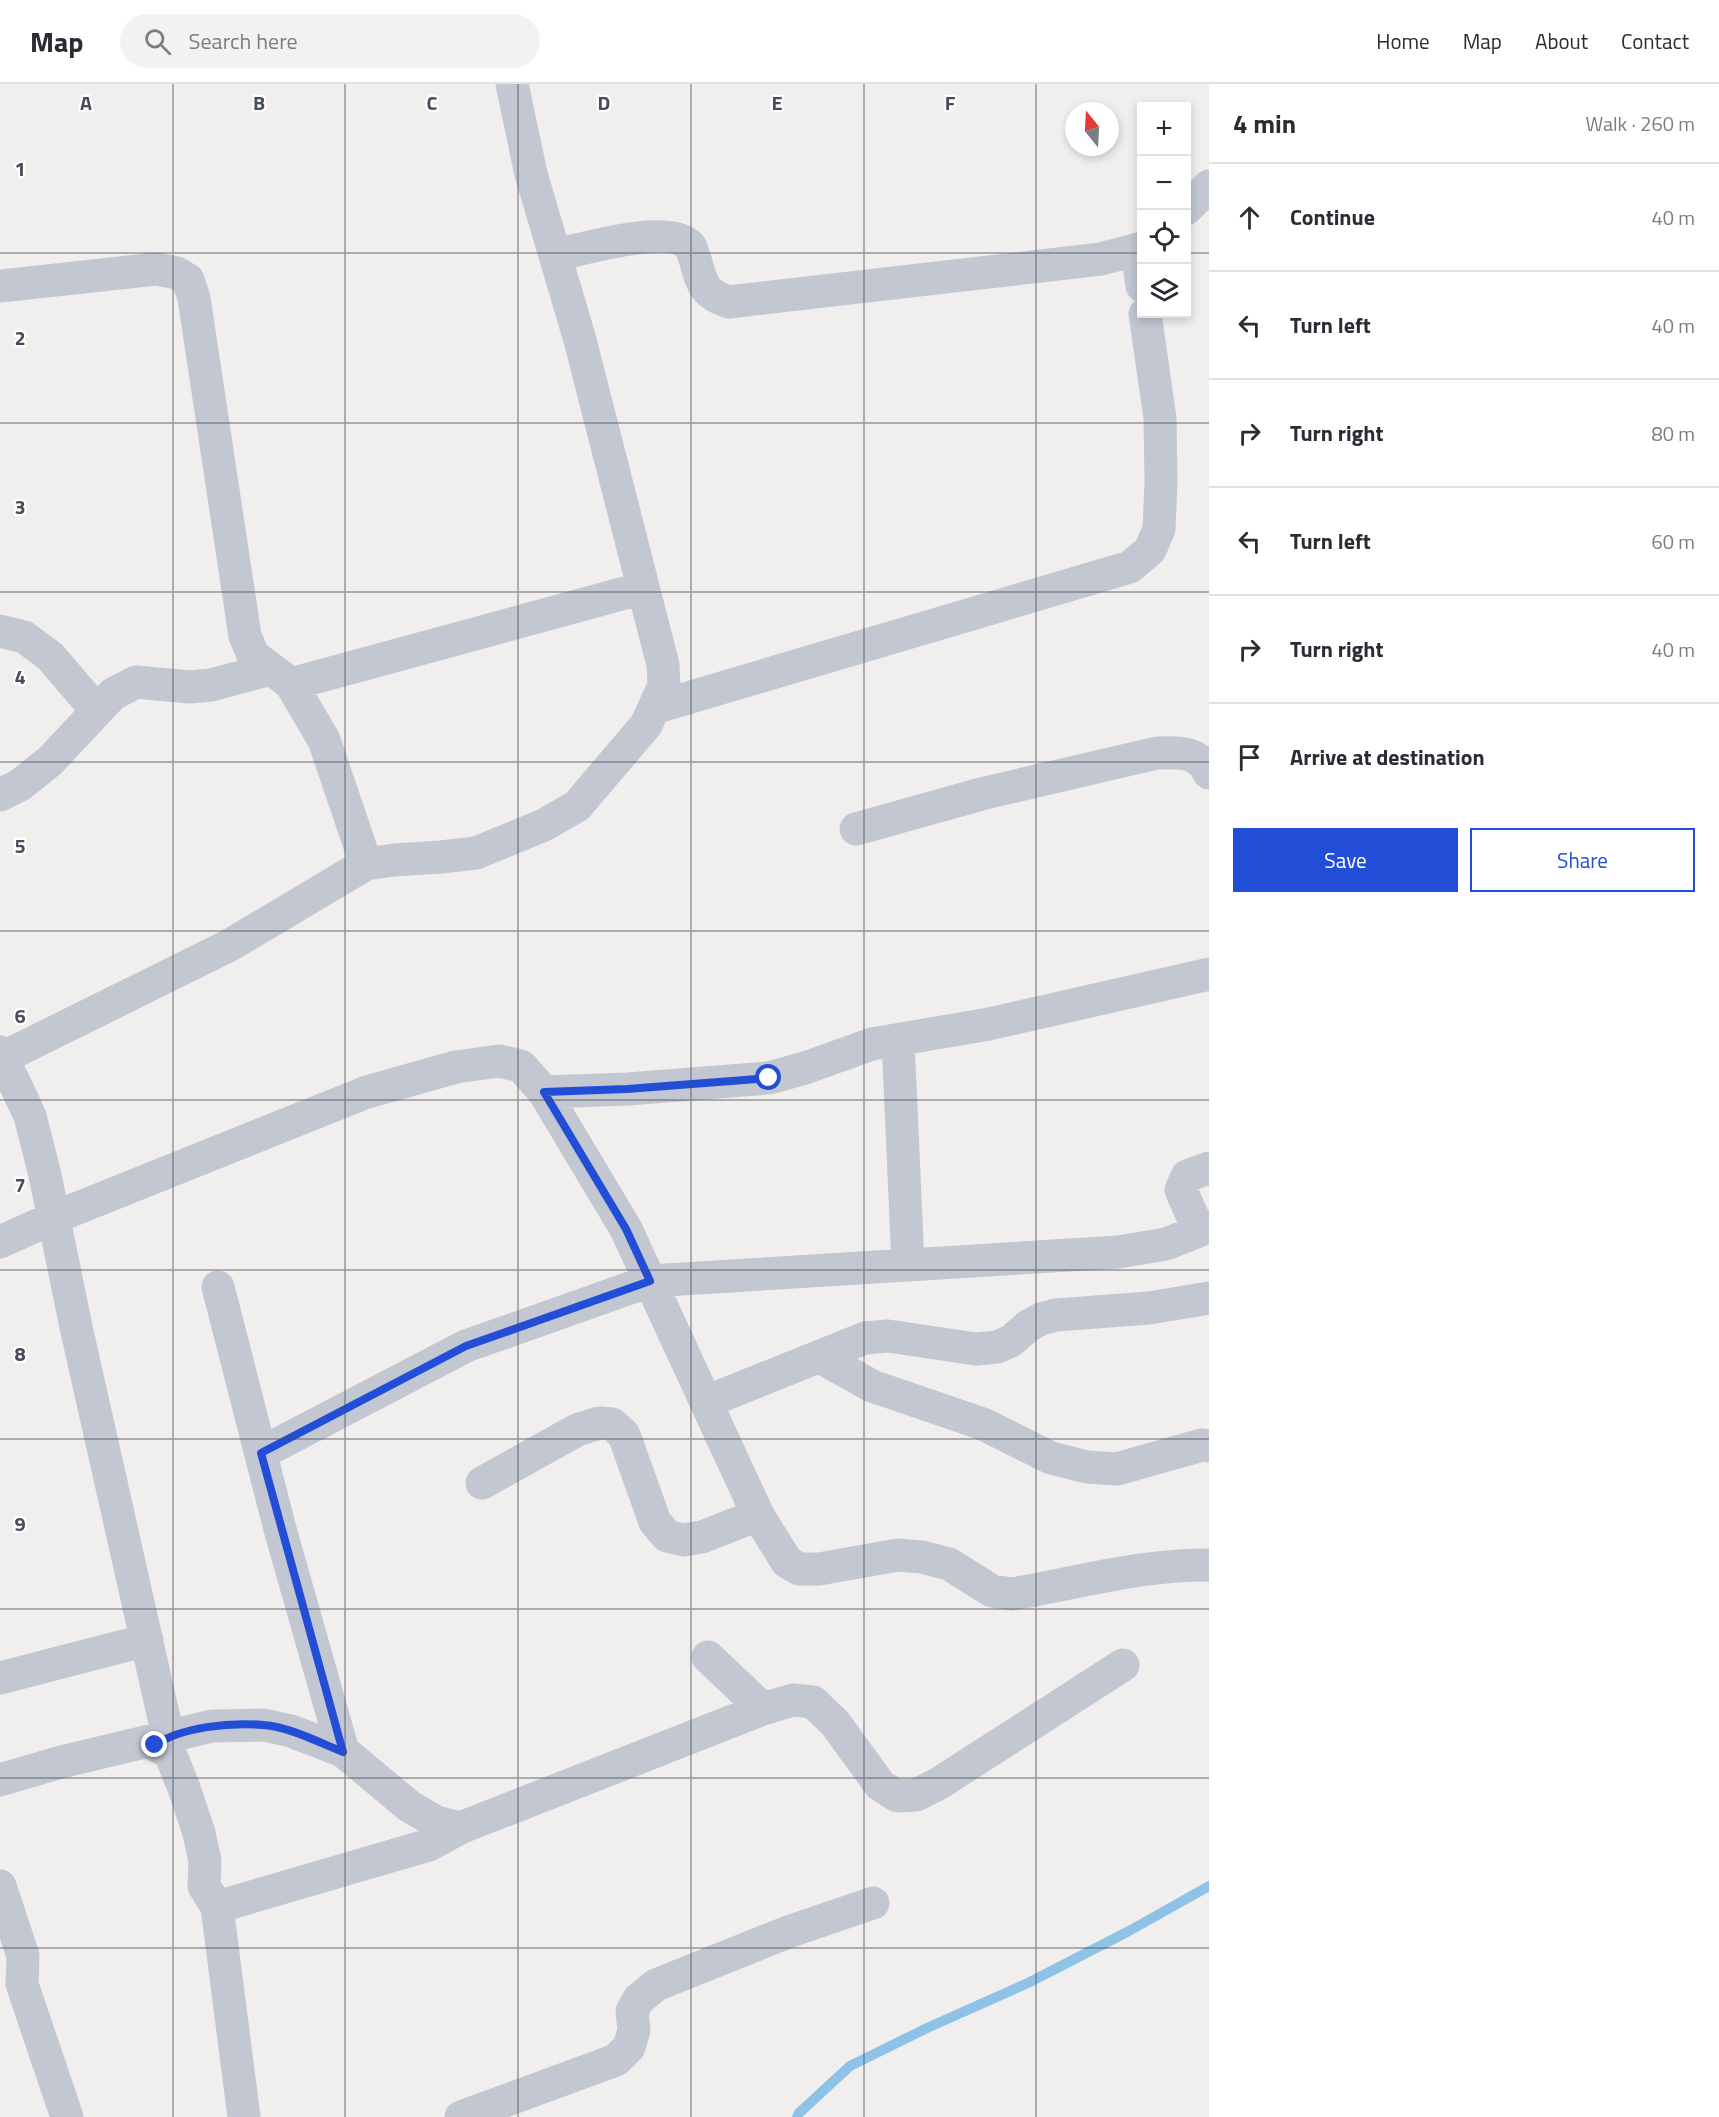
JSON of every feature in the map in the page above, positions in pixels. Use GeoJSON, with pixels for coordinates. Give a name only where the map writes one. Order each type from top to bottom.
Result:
{"type":"FeatureCollection","features":[{"type":"Feature","properties":{"kind":"street"},"geometry":{"type":"LineString","coordinates":[[168,1736],[30,1116],[1,1056],[230,945],[366,864],[476,853],[543,825],[577,806],[646,724],[664,686],[663,664],[580,340],[531,174],[512,84]]}},
{"type":"Feature","properties":{"kind":"street"},"geometry":{"type":"LineString","coordinates":[[1191,204],[1209,186]]}},
{"type":"Feature","properties":{"kind":"street"},"geometry":{"type":"LineString","coordinates":[[556,255],[629,240],[658,236],[677,237],[691,246],[704,288],[714,297],[729,302],[1101,259],[1137,250]]}},
{"type":"Feature","properties":{"kind":"street"},"geometry":{"type":"LineString","coordinates":[[0,286],[156,269],[177,273],[188,280],[194,298],[201,338],[245,636],[253,655],[281,676],[324,740],[366,864]]}},
{"type":"Feature","properties":{"kind":"street"},"geometry":{"type":"LineString","coordinates":[[654,708],[1130,567],[1150,550],[1159,529],[1160,418],[1146,318]]}},
{"type":"Feature","properties":{"kind":"street"},"geometry":{"type":"LineString","coordinates":[[0,795],[20,785],[50,761],[113,694],[136,682],[190,687],[281,676],[644,588]]}},
{"type":"Feature","properties":{"kind":"street"},"geometry":{"type":"LineString","coordinates":[[0,631],[24,637],[50,656],[97,711]]}},
{"type":"Feature","properties":{"kind":"street"},"geometry":{"type":"LineString","coordinates":[[856,829],[984,793],[1157,753],[1180,752],[1195,756],[1206,765],[1209,772]]}},
{"type":"Feature","properties":{"kind":"street"},"geometry":{"type":"LineString","coordinates":[[544,1092],[627,1089],[769,1078],[872,1044],[989,1024],[1209,974]]}},
{"type":"Feature","properties":{"kind":"street"},"geometry":{"type":"LineString","coordinates":[[898,1040],[908,1264]]}},
{"type":"Feature","properties":{"kind":"street"},"geometry":{"type":"LineString","coordinates":[[0,1242],[53,1218],[367,1092],[456,1067],[499,1061],[521,1066],[544,1092],[626,1229],[758,1515],[787,1562],[799,1569],[819,1569],[898,1555],[922,1557],[949,1564],[992,1591],[1012,1594],[1135,1571],[1184,1564],[1209,1565]]}},
{"type":"Feature","properties":{"kind":"street"},"geometry":{"type":"LineString","coordinates":[[261,1453],[466,1346],[650,1281],[1118,1251],[1166,1244],[1204,1229],[1181,1190],[1188,1176],[1209,1168]]}},
{"type":"Feature","properties":{"kind":"street"},"geometry":{"type":"LineString","coordinates":[[218,1287],[343,1752]]}},
{"type":"Feature","properties":{"kind":"street"},"geometry":{"type":"LineString","coordinates":[[706,1402],[865,1338],[888,1336],[976,1349],[997,1347],[1011,1341],[1028,1326],[1056,1315],[1149,1308],[1209,1298]]}},
{"type":"Feature","properties":{"kind":"street"},"geometry":{"type":"LineString","coordinates":[[820,1357],[872,1386],[983,1424],[1051,1458],[1087,1467],[1117,1469],[1202,1445],[1209,1446]]}},
{"type":"Feature","properties":{"kind":"street"},"geometry":{"type":"LineString","coordinates":[[482,1483],[577,1430],[599,1423],[612,1424],[624,1435],[655,1522],[667,1536],[684,1540],[702,1537],[758,1515]]}},
{"type":"Feature","properties":{"kind":"street"},"geometry":{"type":"LineString","coordinates":[[0,1678],[147,1640]]}},
{"type":"Feature","properties":{"kind":"street"},"geometry":{"type":"LineString","coordinates":[[708,1656],[763,1709]]}},
{"type":"Feature","properties":{"kind":"street"},"geometry":{"type":"LineString","coordinates":[[217,1907],[429,1845],[460,1828],[763,1709],[793,1700],[813,1702],[835,1723],[880,1785],[897,1796],[916,1795],[938,1784],[1123,1665]]}},
{"type":"Feature","properties":{"kind":"street"},"geometry":{"type":"LineString","coordinates":[[0,1780],[61,1762],[212,1726],[264,1725],[291,1731],[343,1752],[409,1806],[436,1822],[460,1828]]}},
{"type":"Feature","properties":{"kind":"street"},"geometry":{"type":"LineString","coordinates":[[168,1736],[155,1745],[170,1753],[184,1788],[199,1833],[205,1861],[204,1886],[217,1907],[244,2117]]}},
{"type":"Feature","properties":{"kind":"street"},"geometry":{"type":"LineString","coordinates":[[0,1886],[23,1956],[22,1984],[68,2117]]}},
{"type":"Feature","properties":{"kind":"street"},"geometry":{"type":"LineString","coordinates":[[461,2117],[616,2060],[629,2047],[634,2030],[632,2011],[639,1999],[656,1985],[788,1932],[873,1903]]}},
{"type":"Feature","properties":{"kind":"waterway"},"geometry":{"type":"LineString","coordinates":[[797,2117],[850,2066],[927,2028],[1028,1983],[1129,1931],[1209,1886]]}},
{"type":"Feature","properties":{"kind":"route"},"geometry":{"type":"LineString","coordinates":[[155,1745],[168,1736],[212,1726],[264,1725],[291,1731],[343,1752],[261,1453],[466,1346],[650,1281],[626,1229],[544,1092],[627,1089],[769,1078]]}}]}
